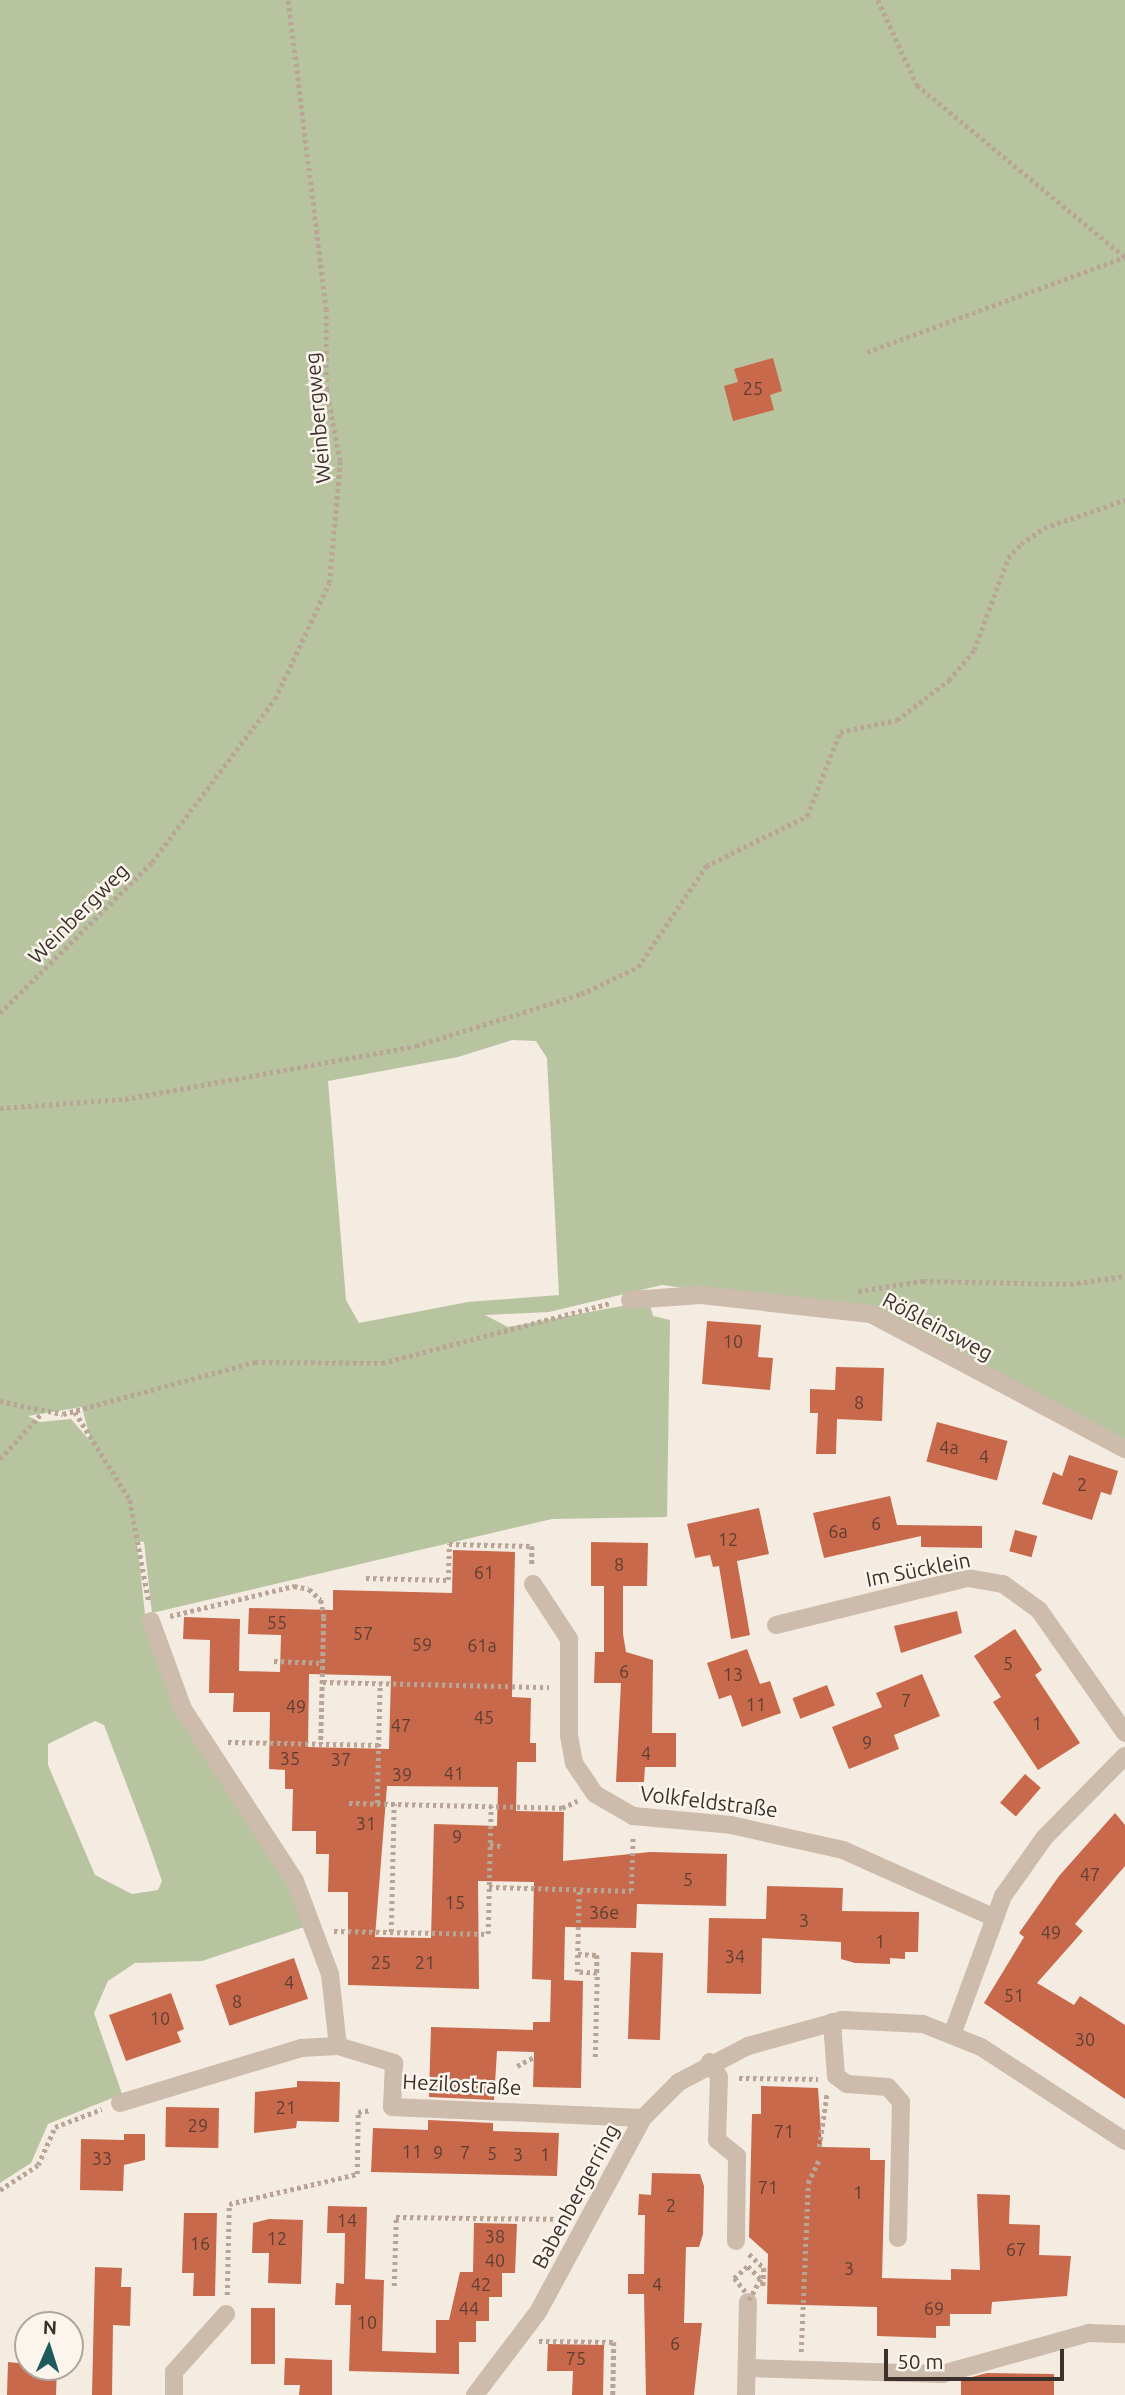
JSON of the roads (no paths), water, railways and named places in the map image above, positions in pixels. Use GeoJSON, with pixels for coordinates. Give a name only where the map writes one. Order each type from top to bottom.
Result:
{"type":"FeatureCollection","features":[{"type":"Feature","properties":{"kind":"street","name":"Rößleinsweg"},"geometry":{"type":"LineString","coordinates":[[630,1300],[686,1294],[833,1306],[897,1326],[1125,1450]]}},
{"type":"Feature","properties":{"kind":"street","name":"Im Sücklein"},"geometry":{"type":"LineString","coordinates":[[776,1625],[968,1578],[1003,1584],[1039,1610],[1125,1733]]}},
{"type":"Feature","properties":{"kind":"street","name":"Volkfeldstraße"},"geometry":{"type":"LineString","coordinates":[[533,1584],[569,1639],[568,1688],[574,1763],[595,1794],[633,1816],[793,1835],[879,1864],[993,1917]]}},
{"type":"Feature","properties":{"kind":"street"},"geometry":{"type":"LineString","coordinates":[[151,1621],[168,1677],[202,1741],[275,1846],[316,1930],[339,2014],[338,2046]]}},
{"type":"Feature","properties":{"kind":"street"},"geometry":{"type":"LineString","coordinates":[[953,2032],[993,1917],[1045,1837],[1125,1756]]}},
{"type":"Feature","properties":{"kind":"street","name":"Babenbergerring"},"geometry":{"type":"LineString","coordinates":[[475,2395],[523,2333],[643,2118],[715,2070],[832,2022],[893,2020],[953,2032],[1125,2141]]}},
{"type":"Feature","properties":{"kind":"street"},"geometry":{"type":"LineString","coordinates":[[832,2022],[835,2077],[847,2084],[888,2087],[901,2102],[898,2238]]}},
{"type":"Feature","properties":{"kind":"street","name":"Hezilostraße"},"geometry":{"type":"LineString","coordinates":[[120,2103],[301,2048],[338,2046],[360,2048],[394,2063],[393,2107],[643,2118]]}},
{"type":"Feature","properties":{"kind":"street"},"geometry":{"type":"LineString","coordinates":[[715,2070],[717,2140],[737,2156],[736,2242]]}},
{"type":"Feature","properties":{"kind":"street"},"geometry":{"type":"LineString","coordinates":[[746,2395],[747,2297]]}},
{"type":"Feature","properties":{"kind":"street"},"geometry":{"type":"LineString","coordinates":[[174,2395],[174,2372],[226,2314]]}},
{"type":"Feature","properties":{"kind":"street"},"geometry":{"type":"LineString","coordinates":[[747,2368],[942,2374],[1089,2333],[1125,2334]]}}]}
